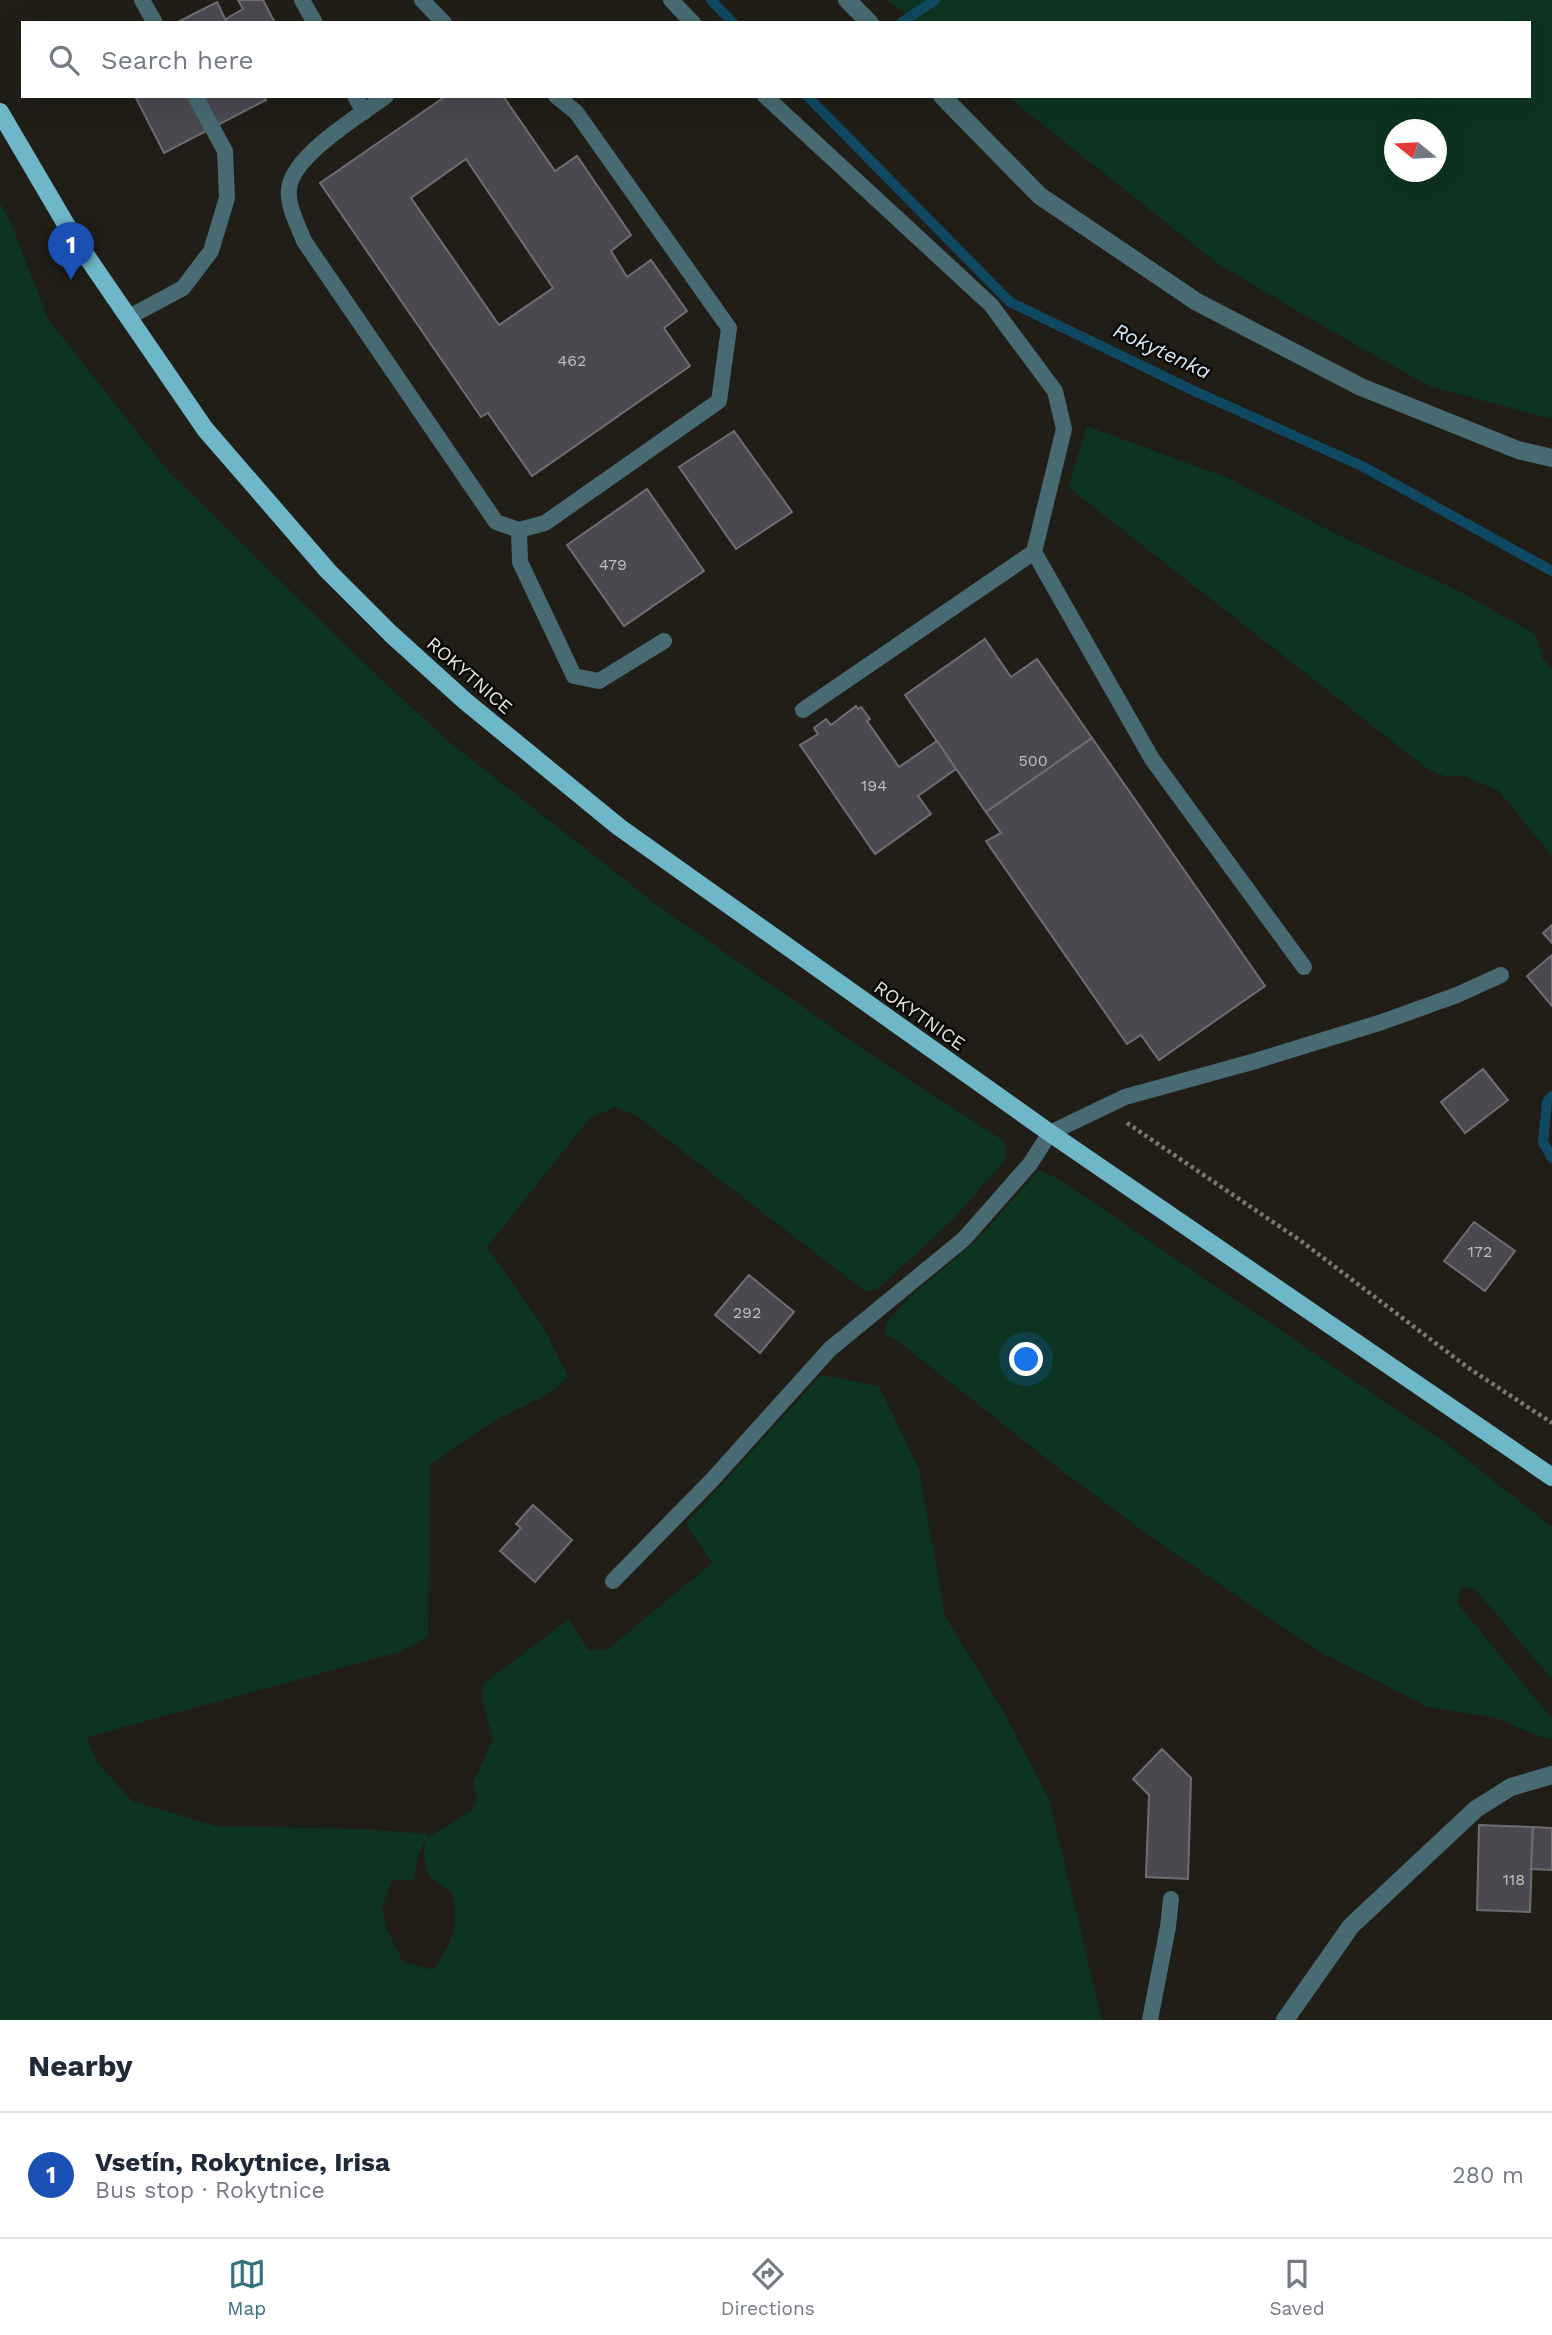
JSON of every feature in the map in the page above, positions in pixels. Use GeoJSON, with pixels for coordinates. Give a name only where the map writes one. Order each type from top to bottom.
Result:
{"type":"FeatureCollection","features":[{"type":"Feature","properties":{"kind":"main road","name":"ROKYTNICE"},"geometry":{"type":"LineString","coordinates":[[0,112],[74,237],[205,429],[328,571],[391,634],[465,701],[619,827],[1050,1133],[1552,1477]]}},
{"type":"Feature","properties":{"kind":"street"},"geometry":{"type":"LineString","coordinates":[[848,0],[868,21]]}},
{"type":"Feature","properties":{"kind":"street"},"geometry":{"type":"LineString","coordinates":[[944,98],[1040,196],[1197,302],[1361,387],[1518,450],[1552,458]]}},
{"type":"Feature","properties":{"kind":"street"},"geometry":{"type":"LineString","coordinates":[[1285,2020],[1351,1926],[1476,1809],[1511,1787],[1552,1775]]}},
{"type":"Feature","properties":{"kind":"lane"},"geometry":{"type":"LineString","coordinates":[[142,0],[154,21]]}},
{"type":"Feature","properties":{"kind":"lane"},"geometry":{"type":"LineString","coordinates":[[302,0],[314,21]]}},
{"type":"Feature","properties":{"kind":"lane"},"geometry":{"type":"LineString","coordinates":[[422,0],[442,21]]}},
{"type":"Feature","properties":{"kind":"lane"},"geometry":{"type":"LineString","coordinates":[[671,0],[691,21]]}},
{"type":"Feature","properties":{"kind":"lane"},"geometry":{"type":"LineString","coordinates":[[129,317],[183,288],[211,251],[227,198],[225,150],[196,98]]}},
{"type":"Feature","properties":{"kind":"lane"},"geometry":{"type":"LineString","coordinates":[[356,98],[364,112]]}},
{"type":"Feature","properties":{"kind":"lane"},"geometry":{"type":"LineString","coordinates":[[383,98],[310,153],[295,169],[289,188],[291,206],[304,241],[496,522],[519,530],[545,523],[719,401],[729,328],[576,112],[558,98]]}},
{"type":"Feature","properties":{"kind":"lane"},"geometry":{"type":"LineString","coordinates":[[767,98],[991,304],[1055,391],[1064,429],[1034,552],[803,710]]}},
{"type":"Feature","properties":{"kind":"lane"},"geometry":{"type":"LineString","coordinates":[[519,530],[520,562],[574,676],[599,681],[664,641]]}},
{"type":"Feature","properties":{"kind":"lane"},"geometry":{"type":"LineString","coordinates":[[1034,552],[1152,759],[1304,967]]}},
{"type":"Feature","properties":{"kind":"lane"},"geometry":{"type":"LineString","coordinates":[[613,1581],[712,1480],[830,1349],[964,1238],[1030,1164],[1050,1133],[1125,1097],[1382,1022],[1457,995],[1501,975]]}},
{"type":"Feature","properties":{"kind":"lane"},"geometry":{"type":"LineString","coordinates":[[1150,2020],[1171,1899]]}},
{"type":"Feature","properties":{"kind":"path"},"geometry":{"type":"LineString","coordinates":[[1104,1107],[1301,1241],[1467,1367],[1552,1423]]}},
{"type":"Feature","properties":{"kind":"green space"},"geometry":{"type":"Polygon","coordinates":[[[888,0],[1552,0],[1552,419],[1429,386],[1217,263],[1010,98],[1531,98],[1531,21],[914,21],[888,0]]]}},
{"type":"Feature","properties":{"kind":"green space"},"geometry":{"type":"Polygon","coordinates":[[[0,203],[12,226],[48,319],[168,471],[371,670],[448,741],[662,909],[888,1066],[1004,1141],[1006,1159],[953,1219],[878,1289],[865,1291],[634,1114],[615,1107],[590,1118],[487,1247],[543,1327],[568,1377],[547,1394],[488,1425],[430,1465],[428,1637],[399,1652],[87,1737],[97,1762],[132,1801],[216,1826],[364,1829],[428,1834],[427,1838],[473,1810],[477,1800],[473,1784],[493,1738],[483,1704],[483,1684],[569,1619],[588,1650],[607,1650],[712,1563],[686,1524],[821,1375],[879,1386],[919,1469],[945,1616],[1002,1709],[1049,1799],[1102,2020],[0,2020],[0,203]],[[425,1841],[417,1859],[414,1880],[392,1880],[382,1907],[387,1929],[403,1962],[433,1970],[453,1933],[454,1905],[452,1892],[430,1878],[424,1858],[425,1841]]]}},
{"type":"Feature","properties":{"kind":"green space"},"geometry":{"type":"Polygon","coordinates":[[[1087,426],[1228,478],[1342,537],[1457,590],[1535,634],[1543,659],[1552,669],[1552,856],[1499,791],[1464,776],[1445,776],[1429,770],[1068,487],[1087,426]]]}},
{"type":"Feature","properties":{"kind":"green space"},"geometry":{"type":"Polygon","coordinates":[[[1039,1170],[1057,1178],[1447,1444],[1552,1527],[1552,1679],[1475,1589],[1461,1586],[1457,1603],[1552,1719],[1552,1737],[1546,1739],[1493,1717],[1428,1707],[1322,1653],[1162,1545],[1061,1470],[898,1341],[885,1335],[886,1323],[909,1298],[978,1239],[1039,1170]]]}},
{"type":"Feature","properties":{"kind":"building"},"geometry":{"type":"Polygon","coordinates":[[[238,0],[263,0],[274,21],[226,21],[243,9],[238,0]]]}},
{"type":"Feature","properties":{"kind":"building"},"geometry":{"type":"Polygon","coordinates":[[[217,2],[226,21],[180,21],[217,2]]]}},
{"type":"Feature","properties":{"kind":"building"},"geometry":{"type":"Polygon","coordinates":[[[136,98],[265,98],[266,100],[164,153],[136,98]]]}},
{"type":"Feature","properties":{"kind":"building"},"geometry":{"type":"Polygon","coordinates":[[[443,98],[504,98],[555,171],[577,156],[631,235],[611,251],[627,277],[651,260],[687,311],[664,328],[690,366],[532,476],[488,413],[481,417],[320,183],[443,98]],[[466,159],[411,198],[499,325],[553,288],[466,159]]]}},
{"type":"Feature","properties":{"kind":"building"},"geometry":{"type":"Polygon","coordinates":[[[734,431],[792,512],[736,549],[679,467],[734,431]]]}},
{"type":"Feature","properties":{"kind":"building"},"geometry":{"type":"Polygon","coordinates":[[[647,489],[704,571],[624,626],[567,545],[647,489]]]}},
{"type":"Feature","properties":{"kind":"building"},"geometry":{"type":"Polygon","coordinates":[[[985,639],[1011,677],[1037,659],[1092,738],[986,812],[905,695],[985,639]]]}},
{"type":"Feature","properties":{"kind":"building"},"geometry":{"type":"Polygon","coordinates":[[[856,706],[858,709],[861,707],[870,719],[867,721],[899,767],[937,741],[956,769],[918,796],[931,814],[875,854],[800,745],[818,734],[814,728],[826,719],[831,725],[856,706]]]}},
{"type":"Feature","properties":{"kind":"building"},"geometry":{"type":"Polygon","coordinates":[[[1092,738],[1265,986],[1159,1060],[1141,1035],[1127,1044],[986,841],[1001,833],[986,812],[1092,738]]]}},
{"type":"Feature","properties":{"kind":"building"},"geometry":{"type":"Polygon","coordinates":[[[1552,925],[1552,943],[1543,933],[1552,925]]]}},
{"type":"Feature","properties":{"kind":"building"},"geometry":{"type":"Polygon","coordinates":[[[1552,955],[1552,1006],[1527,976],[1552,955]]]}},
{"type":"Feature","properties":{"kind":"building"},"geometry":{"type":"Polygon","coordinates":[[[1483,1069],[1508,1100],[1465,1133],[1441,1102],[1483,1069]]]}},
{"type":"Feature","properties":{"kind":"building"},"geometry":{"type":"Polygon","coordinates":[[[1474,1222],[1515,1251],[1485,1291],[1444,1261],[1474,1222]]]}},
{"type":"Feature","properties":{"kind":"building"},"geometry":{"type":"Polygon","coordinates":[[[749,1275],[794,1312],[760,1353],[715,1315],[749,1275]]]}},
{"type":"Feature","properties":{"kind":"building"},"geometry":{"type":"Polygon","coordinates":[[[533,1505],[572,1540],[535,1582],[500,1551],[521,1528],[516,1524],[533,1505]]]}},
{"type":"Feature","properties":{"kind":"building"},"geometry":{"type":"Polygon","coordinates":[[[1162,1749],[1191,1778],[1188,1879],[1146,1877],[1149,1795],[1133,1779],[1162,1749]]]}},
{"type":"Feature","properties":{"kind":"building"},"geometry":{"type":"Polygon","coordinates":[[[1479,1825],[1533,1827],[1530,1912],[1477,1910],[1479,1825]]]}},
{"type":"Feature","properties":{"kind":"building"},"geometry":{"type":"Polygon","coordinates":[[[1533,1827],[1552,1828],[1552,1870],[1531,1869],[1533,1827]]]}},
{"type":"Feature","properties":{"kind":"waterway","name":"Rokytenka"},"geometry":{"type":"LineString","coordinates":[[711,0],[731,21]]}},
{"type":"Feature","properties":{"kind":"waterway"},"geometry":{"type":"LineString","coordinates":[[904,21],[935,0]]}},
{"type":"Feature","properties":{"kind":"waterway","name":"Rokytenka"},"geometry":{"type":"LineString","coordinates":[[809,98],[1010,302],[1192,390],[1362,466],[1552,571]]}},
{"type":"Feature","properties":{"kind":"waterway"},"geometry":{"type":"LineString","coordinates":[[1552,1096],[1547,1102],[1543,1142],[1552,1158]]}},
{"type":"Feature","properties":{"kind":"place","name":"Vsetín, Rokytnice, Irisa"},"geometry":{"type":"Point","coordinates":[71,280]}}]}
